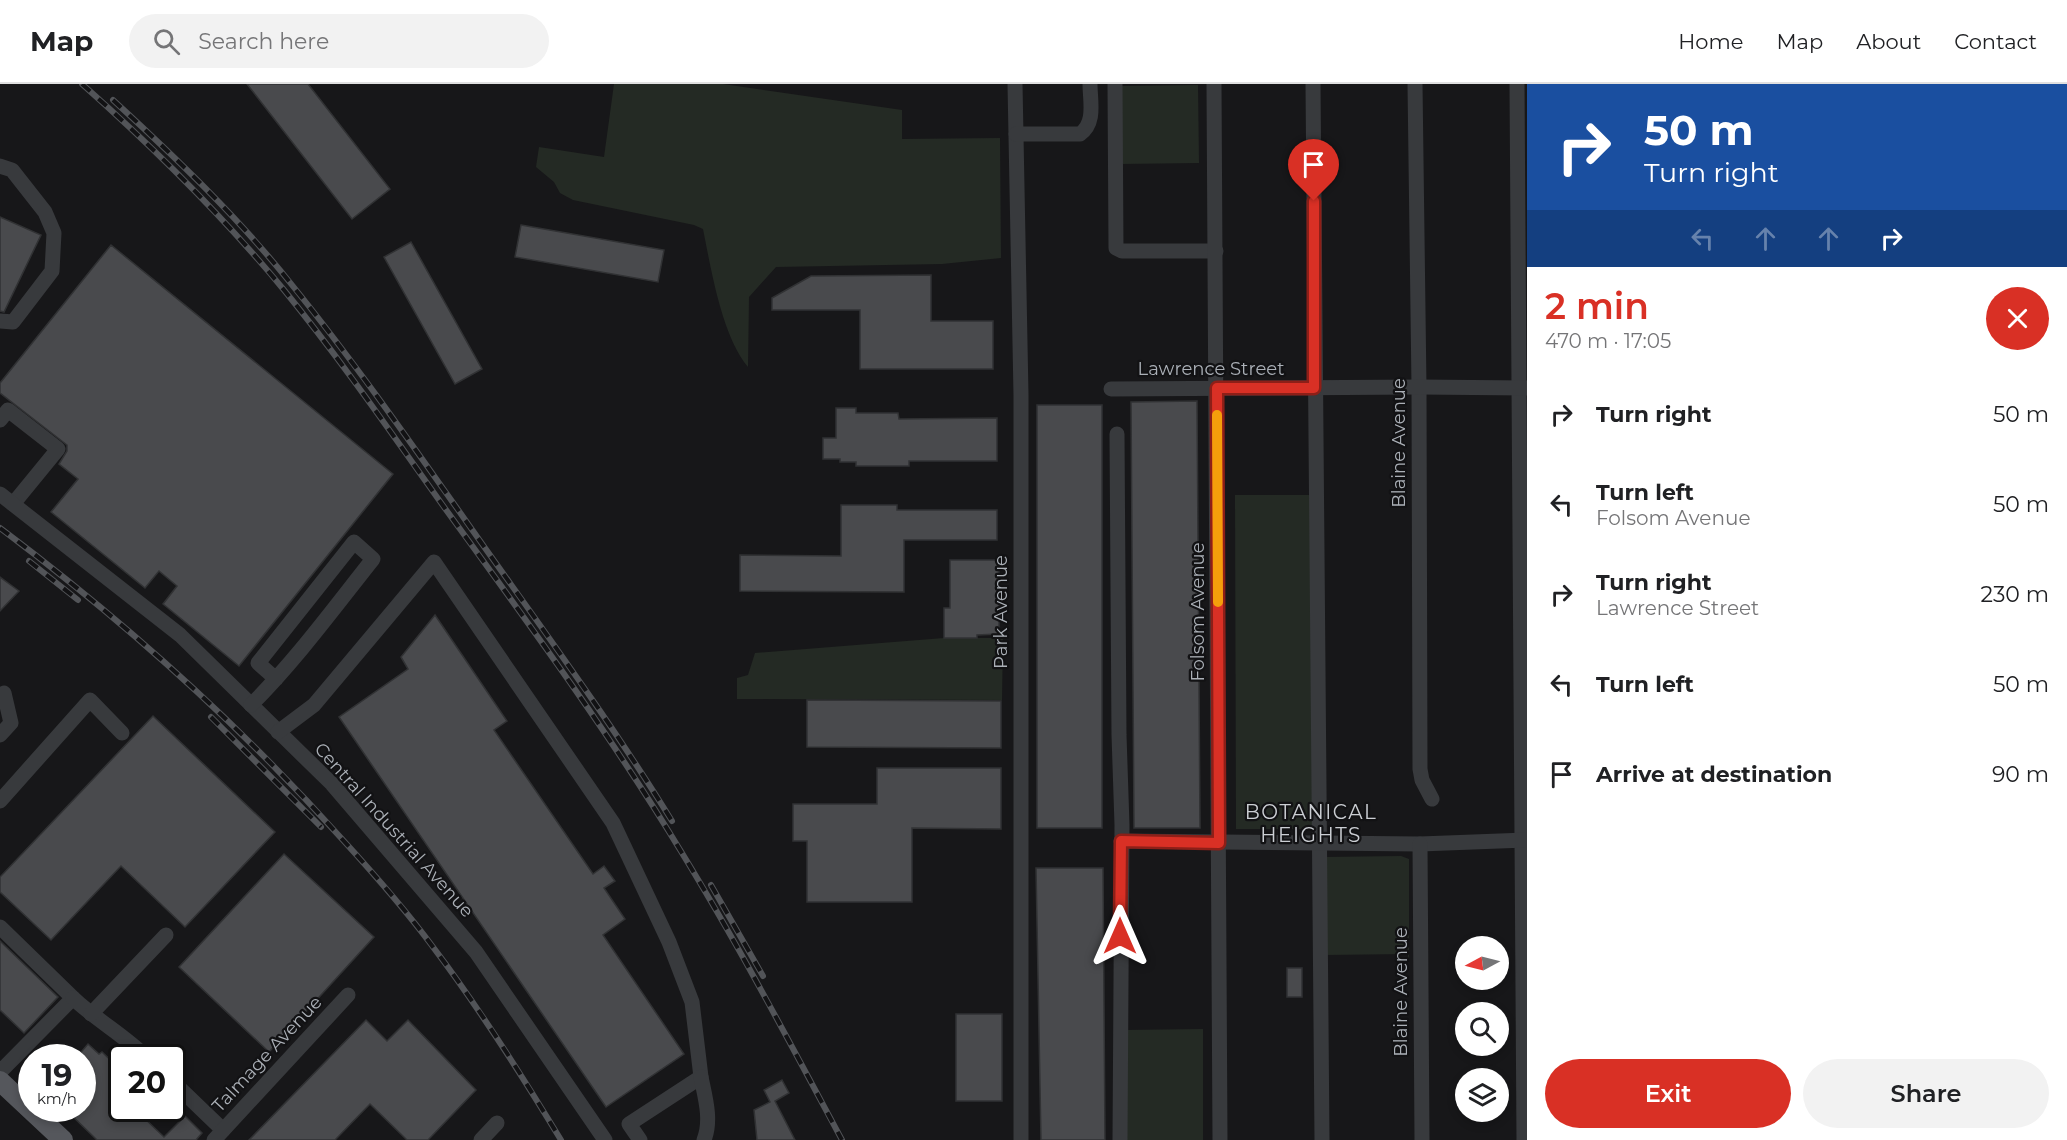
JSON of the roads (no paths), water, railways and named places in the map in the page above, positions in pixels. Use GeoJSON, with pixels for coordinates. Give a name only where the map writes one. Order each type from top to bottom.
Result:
{"type":"FeatureCollection","features":[{"type":"Feature","properties":{"kind":"main road"},"geometry":{"type":"LineString","coordinates":[[0,1082],[63,1140]]}},
{"type":"Feature","properties":{"kind":"street","name":"Park Avenue"},"geometry":{"type":"LineString","coordinates":[[1016,84],[1021,388],[1022,1140]]}},
{"type":"Feature","properties":{"kind":"street"},"geometry":{"type":"LineString","coordinates":[[1016,134],[1080,134],[1091,120],[1090,84]]}},
{"type":"Feature","properties":{"kind":"street"},"geometry":{"type":"LineString","coordinates":[[1115,84],[1116,248],[1122,251],[1216,251]]}},
{"type":"Feature","properties":{"kind":"street","name":"Folsom Avenue"},"geometry":{"type":"LineString","coordinates":[[1214,84],[1220,1140]]}},
{"type":"Feature","properties":{"kind":"street"},"geometry":{"type":"LineString","coordinates":[[1313,84],[1322,1140]]}},
{"type":"Feature","properties":{"kind":"street","name":"Blaine Avenue"},"geometry":{"type":"LineString","coordinates":[[1415,84],[1420,768],[1422,780],[1432,799]]}},
{"type":"Feature","properties":{"kind":"street"},"geometry":{"type":"LineString","coordinates":[[1517,84],[1523,388],[1524,1140]]}},
{"type":"Feature","properties":{"kind":"street"},"geometry":{"type":"LineString","coordinates":[[0,165],[12,170],[45,212],[54,233],[52,271],[13,322],[0,321]]}},
{"type":"Feature","properties":{"kind":"street","name":"Lawrence Street"},"geometry":{"type":"LineString","coordinates":[[1111,389],[1523,388]]}},
{"type":"Feature","properties":{"kind":"street"},"geometry":{"type":"LineString","coordinates":[[0,420],[8,410],[58,449],[13,504]]}},
{"type":"Feature","properties":{"kind":"street"},"geometry":{"type":"LineString","coordinates":[[1117,434],[1121,841],[1120,1140]]}},
{"type":"Feature","properties":{"kind":"street","name":"Central Industrial Avenue"},"geometry":{"type":"LineString","coordinates":[[0,494],[180,636],[332,784],[476,952],[605,1140]]}},
{"type":"Feature","properties":{"kind":"street"},"geometry":{"type":"LineString","coordinates":[[251,705],[276,679],[374,559],[354,542],[258,663],[276,679]]}},
{"type":"Feature","properties":{"kind":"street"},"geometry":{"type":"LineString","coordinates":[[278,732],[314,705],[434,562],[612,823],[669,942],[692,1002],[700,1077],[706,1099],[707,1117],[704,1140]]}},
{"type":"Feature","properties":{"kind":"street"},"geometry":{"type":"LineString","coordinates":[[0,735],[11,723],[4,693]]}},
{"type":"Feature","properties":{"kind":"street"},"geometry":{"type":"LineString","coordinates":[[0,801],[90,700],[122,733]]}},
{"type":"Feature","properties":{"kind":"street"},"geometry":{"type":"LineString","coordinates":[[1121,841],[1420,844],[1524,840]]}},
{"type":"Feature","properties":{"kind":"street","name":"Blaine Avenue"},"geometry":{"type":"LineString","coordinates":[[1420,844],[1422,1140]]}},
{"type":"Feature","properties":{"kind":"street"},"geometry":{"type":"LineString","coordinates":[[0,927],[91,1014],[132,1044]]}},
{"type":"Feature","properties":{"kind":"street"},"geometry":{"type":"LineString","coordinates":[[91,1014],[166,935]]}},
{"type":"Feature","properties":{"kind":"street","name":"Talmage Avenue"},"geometry":{"type":"LineString","coordinates":[[219,1135],[348,995]]}},
{"type":"Feature","properties":{"kind":"street"},"geometry":{"type":"LineString","coordinates":[[0,1072],[73,998]]}},
{"type":"Feature","properties":{"kind":"street"},"geometry":{"type":"LineString","coordinates":[[640,1140],[629,1124],[700,1077]]}},
{"type":"Feature","properties":{"kind":"street"},"geometry":{"type":"LineString","coordinates":[[186,1098],[219,1135]]}},
{"type":"Feature","properties":{"kind":"street"},"geometry":{"type":"LineString","coordinates":[[481,1140],[497,1123]]}},
{"type":"Feature","properties":{"kind":"railway"},"geometry":{"type":"LineString","coordinates":[[82,84],[161,158],[237,236],[305,316],[366,397],[567,678],[626,765],[703,888],[744,959],[842,1140]]}},
{"type":"Feature","properties":{"kind":"railway"},"geometry":{"type":"LineString","coordinates":[[113,100],[229,212],[272,260],[342,349],[557,649],[672,821]]}},
{"type":"Feature","properties":{"kind":"railway"},"geometry":{"type":"LineString","coordinates":[[0,528],[46,563],[179,675],[303,796],[400,905],[450,970],[500,1042],[561,1140]]}},
{"type":"Feature","properties":{"kind":"railway"},"geometry":{"type":"LineString","coordinates":[[29,561],[78,600]]}},
{"type":"Feature","properties":{"kind":"railway"},"geometry":{"type":"LineString","coordinates":[[211,717],[321,827]]}},
{"type":"Feature","properties":{"kind":"railway"},"geometry":{"type":"LineString","coordinates":[[711,885],[763,976]]}},
{"type":"Feature","properties":{"kind":"district","name":"BOTANICAL HEIGHTS"},"geometry":{"type":"Point","coordinates":[1311,824]}}]}
